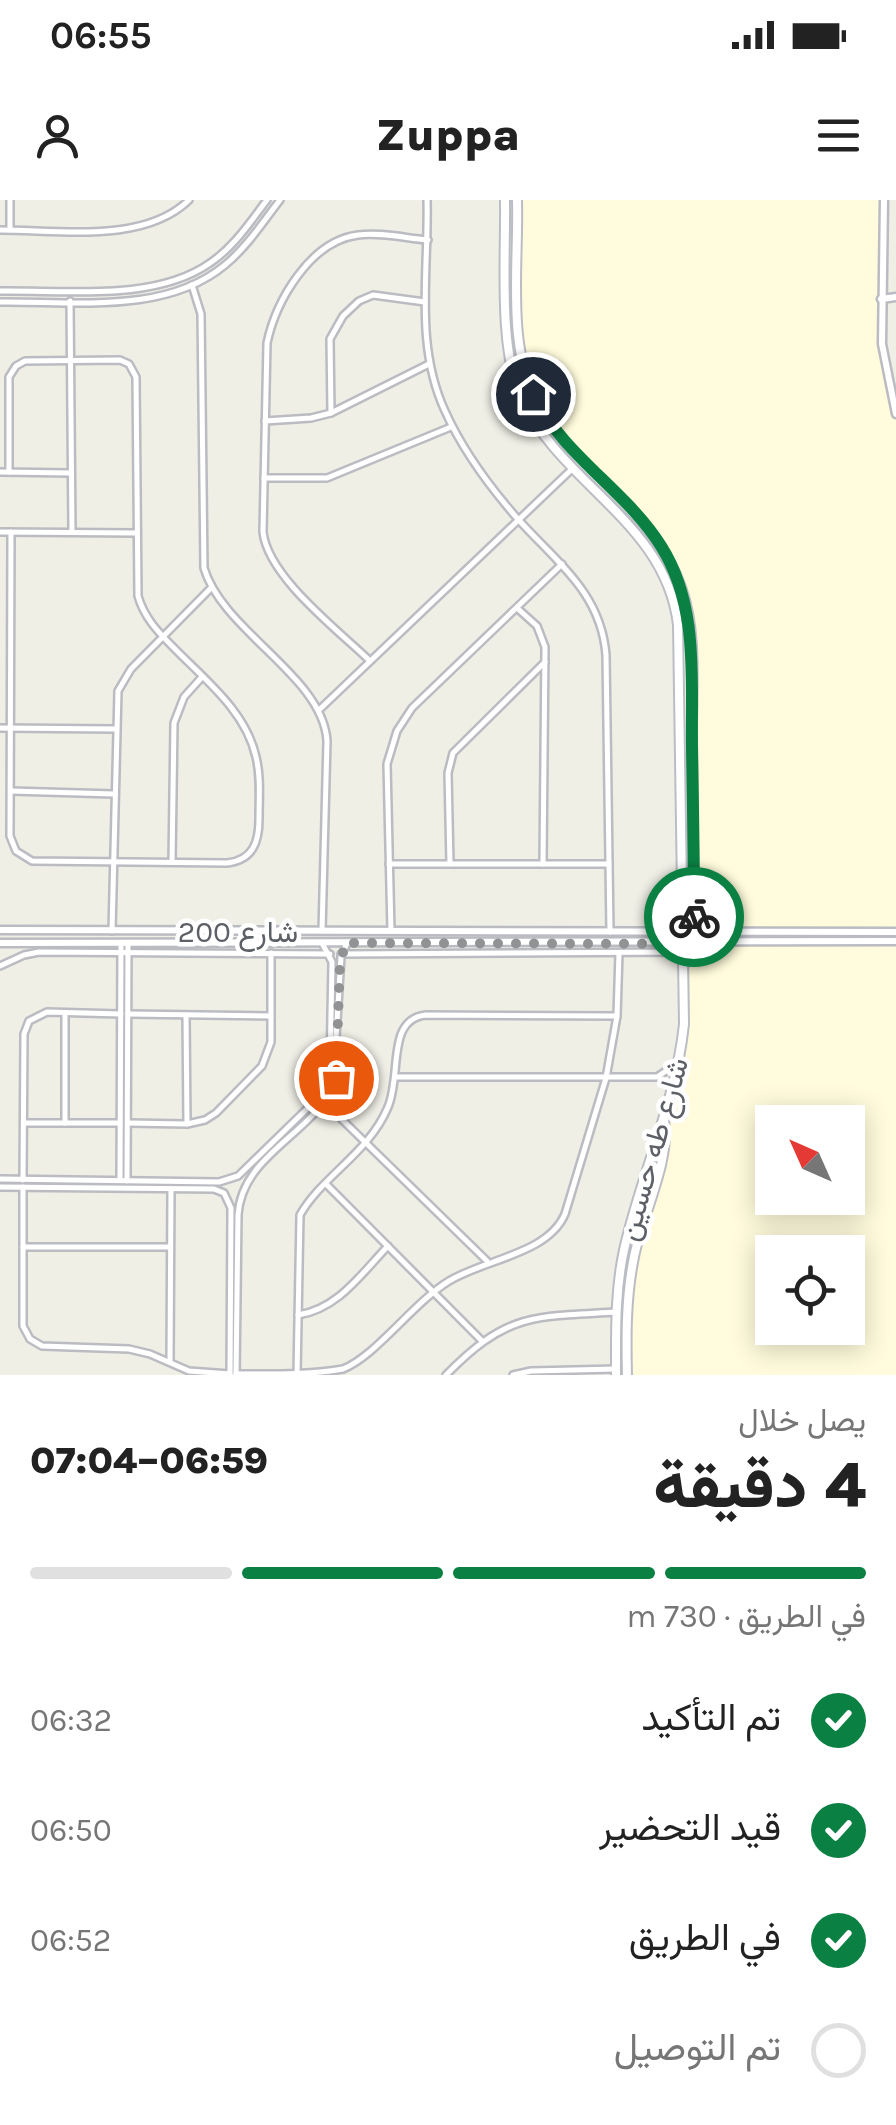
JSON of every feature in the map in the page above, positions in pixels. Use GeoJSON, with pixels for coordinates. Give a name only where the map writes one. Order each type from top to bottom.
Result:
{"type":"FeatureCollection","features":[{"type":"Feature","properties":{"kind":"main road","name":"شارع طه حسين"},"geometry":{"type":"LineString","coordinates":[[506,200],[508,355],[514,380],[538,426],[632,528],[660,565],[677,614],[689,932]]}},
{"type":"Feature","properties":{"kind":"main road","name":"شارع طه حسين"},"geometry":{"type":"LineString","coordinates":[[517,200],[518,333],[521,358],[533,394],[554,430],[636,515],[664,550],[685,600],[692,681],[685,1006],[672,1091],[626,1241],[617,1312],[616,1372]]}},
{"type":"Feature","properties":{"kind":"main road"},"geometry":{"type":"LineString","coordinates":[[667,683],[692,681]]}},
{"type":"Feature","properties":{"kind":"main road","name":"شارع طه حسين"},"geometry":{"type":"LineString","coordinates":[[627,1375],[627,1312],[633,1261],[666,1142],[664,1117]]}},
{"type":"Feature","properties":{"kind":"street"},"geometry":{"type":"LineString","coordinates":[[10,200],[10,230]]}},
{"type":"Feature","properties":{"kind":"street"},"geometry":{"type":"LineString","coordinates":[[0,230],[136,228],[168,217],[190,200]]}},
{"type":"Feature","properties":{"kind":"street"},"geometry":{"type":"LineString","coordinates":[[0,291],[134,290],[170,282],[219,257],[266,200]]}},
{"type":"Feature","properties":{"kind":"street"},"geometry":{"type":"LineString","coordinates":[[0,302],[144,299],[192,285],[235,256],[280,200]]}},
{"type":"Feature","properties":{"kind":"street"},"geometry":{"type":"LineString","coordinates":[[427,200],[425,302],[429,364],[438,396],[474,465],[518,520],[589,596],[604,639],[610,932]]}},
{"type":"Feature","properties":{"kind":"street"},"geometry":{"type":"LineString","coordinates":[[884,200],[881,299],[885,370],[896,414]]}},
{"type":"Feature","properties":{"kind":"street"},"geometry":{"type":"LineString","coordinates":[[370,661],[273,564],[264,538],[267,344],[270,326],[286,295],[327,248],[350,236],[369,234],[428,240]]}},
{"type":"Feature","properties":{"kind":"street"},"geometry":{"type":"LineString","coordinates":[[192,285],[201,314],[202,554],[212,588],[319,710],[327,741],[322,932]]}},
{"type":"Feature","properties":{"kind":"street"},"geometry":{"type":"LineString","coordinates":[[331,413],[330,339],[339,321],[369,296],[425,302]]}},
{"type":"Feature","properties":{"kind":"street"},"geometry":{"type":"LineString","coordinates":[[881,299],[896,297]]}},
{"type":"Feature","properties":{"kind":"street"},"geometry":{"type":"LineString","coordinates":[[70,301],[72,532]]}},
{"type":"Feature","properties":{"kind":"street"},"geometry":{"type":"LineString","coordinates":[[8,472],[12,370],[24,361],[71,360],[120,360],[134,370],[138,596],[146,617],[238,716],[254,746],[259,772],[258,837],[250,853],[236,862],[32,861],[14,848],[10,836],[11,532]]}},
{"type":"Feature","properties":{"kind":"street"},"geometry":{"type":"LineString","coordinates":[[265,421],[331,413],[429,364]]}},
{"type":"Feature","properties":{"kind":"street"},"geometry":{"type":"LineString","coordinates":[[264,478],[327,478],[453,427]]}},
{"type":"Feature","properties":{"kind":"street"},"geometry":{"type":"LineString","coordinates":[[319,710],[573,468]]}},
{"type":"Feature","properties":{"kind":"street"},"geometry":{"type":"LineString","coordinates":[[0,472],[72,473]]}},
{"type":"Feature","properties":{"kind":"street"},"geometry":{"type":"LineString","coordinates":[[0,532],[138,532]]}},
{"type":"Feature","properties":{"kind":"street"},"geometry":{"type":"LineString","coordinates":[[391,932],[388,764],[397,732],[412,708],[562,564]]}},
{"type":"Feature","properties":{"kind":"street"},"geometry":{"type":"LineString","coordinates":[[112,932],[117,696],[123,679],[212,588]]}},
{"type":"Feature","properties":{"kind":"street"},"geometry":{"type":"LineString","coordinates":[[517,608],[540,630],[545,647],[543,864]]}},
{"type":"Feature","properties":{"kind":"street"},"geometry":{"type":"LineString","coordinates":[[450,864],[448,773],[453,753],[544,662]]}},
{"type":"Feature","properties":{"kind":"street"},"geometry":{"type":"LineString","coordinates":[[172,862],[174,723],[184,697],[202,677]]}},
{"type":"Feature","properties":{"kind":"street"},"geometry":{"type":"LineString","coordinates":[[0,728],[116,729]]}},
{"type":"Feature","properties":{"kind":"street"},"geometry":{"type":"LineString","coordinates":[[10,791],[114,794]]}},
{"type":"Feature","properties":{"kind":"street"},"geometry":{"type":"LineString","coordinates":[[390,864],[608,864]]}},
{"type":"Feature","properties":{"kind":"street","name":"شارع 200"},"geometry":{"type":"LineString","coordinates":[[0,930],[896,932]]}},
{"type":"Feature","properties":{"kind":"street","name":"شارع 200"},"geometry":{"type":"LineString","coordinates":[[0,943],[688,946],[896,941]]}},
{"type":"Feature","properties":{"kind":"street"},"geometry":{"type":"LineString","coordinates":[[124,943],[124,1181]]}},
{"type":"Feature","properties":{"kind":"street"},"geometry":{"type":"LineString","coordinates":[[0,1187],[234,1179],[316,1100],[327,1082],[330,954],[322,943]]}},
{"type":"Feature","properties":{"kind":"street"},"geometry":{"type":"LineString","coordinates":[[233,1375],[242,1192],[253,1172],[324,1102],[336,1078],[342,954],[346,943]]}},
{"type":"Feature","properties":{"kind":"street"},"geometry":{"type":"LineString","coordinates":[[342,954],[619,953],[688,946]]}},
{"type":"Feature","properties":{"kind":"street"},"geometry":{"type":"LineString","coordinates":[[0,966],[40,952],[330,954]]}},
{"type":"Feature","properties":{"kind":"street"},"geometry":{"type":"LineString","coordinates":[[271,1016],[41,1014],[26,1027],[23,1326],[30,1339],[42,1346],[129,1349],[198,1373],[330,1373],[355,1364],[433,1292],[488,1262],[540,1243],[559,1226],[606,1078],[617,1016],[619,953]]}},
{"type":"Feature","properties":{"kind":"street"},"geometry":{"type":"LineString","coordinates":[[24,1123],[187,1124],[216,1114],[262,1066],[270,1051],[271,954]]}},
{"type":"Feature","properties":{"kind":"street"},"geometry":{"type":"LineString","coordinates":[[65,1013],[65,1123]]}},
{"type":"Feature","properties":{"kind":"street"},"geometry":{"type":"LineString","coordinates":[[186,1015],[187,1124]]}},
{"type":"Feature","properties":{"kind":"street"},"geometry":{"type":"LineString","coordinates":[[298,1374],[298,1222],[303,1210],[366,1143],[389,1106],[397,1077],[399,1035],[406,1022],[419,1016],[617,1016]]}},
{"type":"Feature","properties":{"kind":"street"},"geometry":{"type":"LineString","coordinates":[[397,1077],[657,1077],[679,1060]]}},
{"type":"Feature","properties":{"kind":"street"},"geometry":{"type":"LineString","coordinates":[[657,1077],[672,1091]]}},
{"type":"Feature","properties":{"kind":"street"},"geometry":{"type":"LineString","coordinates":[[324,1102],[488,1262]]}},
{"type":"Feature","properties":{"kind":"street"},"geometry":{"type":"LineString","coordinates":[[0,1179],[23,1184],[214,1189],[224,1193],[230,1202],[233,1375]]}},
{"type":"Feature","properties":{"kind":"street"},"geometry":{"type":"LineString","coordinates":[[327,1185],[482,1340]]}},
{"type":"Feature","properties":{"kind":"street"},"geometry":{"type":"LineString","coordinates":[[170,1362],[171,1189]]}},
{"type":"Feature","properties":{"kind":"street"},"geometry":{"type":"LineString","coordinates":[[23,1246],[170,1247]]}},
{"type":"Feature","properties":{"kind":"street"},"geometry":{"type":"LineString","coordinates":[[298,1314],[331,1304],[388,1246]]}},
{"type":"Feature","properties":{"kind":"street"},"geometry":{"type":"LineString","coordinates":[[446,1375],[482,1340],[528,1320],[617,1312]]}},
{"type":"Feature","properties":{"kind":"street"},"geometry":{"type":"LineString","coordinates":[[514,1375],[547,1370],[616,1372]]}},
{"type":"Feature","properties":{"kind":"shaded area"},"geometry":{"type":"Polygon","coordinates":[[[512,200],[880,200],[881,333],[896,406],[896,1375],[625,1375],[626,1292],[640,1221],[684,1072],[690,1024],[686,635],[679,594],[663,559],[633,521],[551,435],[530,401],[516,338],[512,200]]]}},
{"type":"Feature","properties":{"kind":"way so far"},"geometry":{"type":"LineString","coordinates":[[336,1078],[340,962],[346,943],[694,944],[694,917]]}},
{"type":"Feature","properties":{"kind":"route"},"geometry":{"type":"LineString","coordinates":[[533,394],[554,430],[654,535],[683,590],[692,681],[694,917]]}}]}
